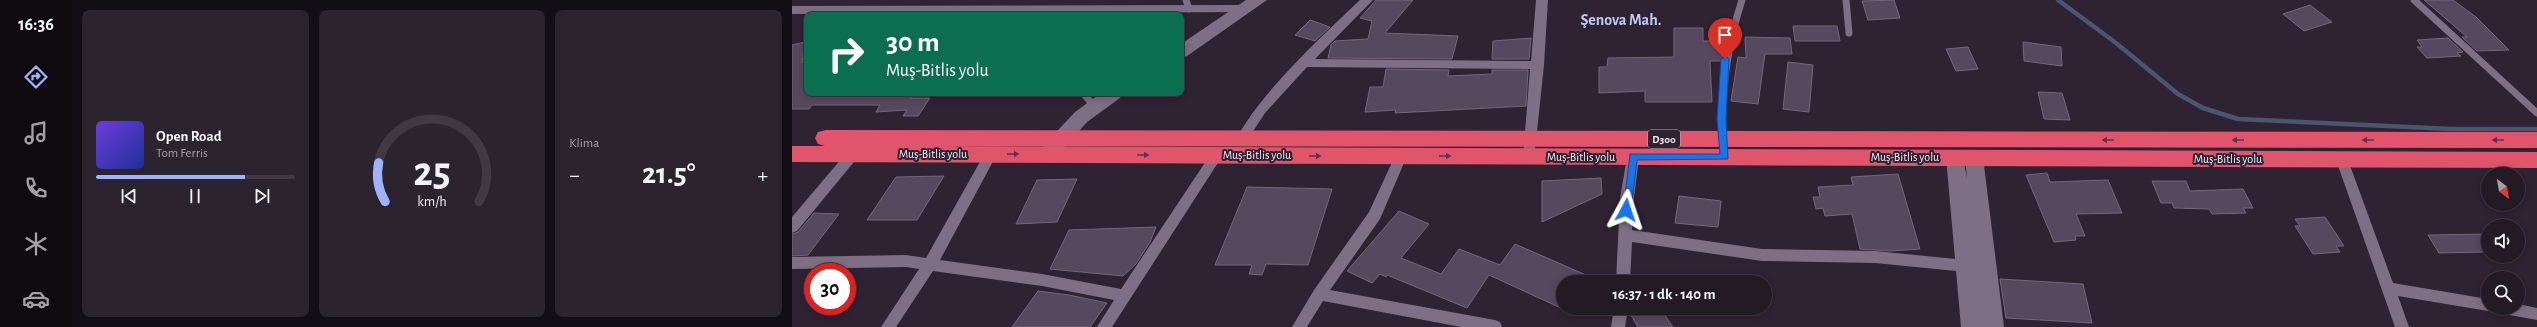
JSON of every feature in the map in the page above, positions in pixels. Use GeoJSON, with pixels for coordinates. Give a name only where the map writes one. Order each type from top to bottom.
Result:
{"type":"FeatureCollection","features":[{"type":"Feature","properties":{"kind":"highway","name":"Muş-Bitlis yolu"},"geometry":{"type":"LineString","coordinates":[[792,138],[1054,147],[1217,155],[1400,156],[1530,148],[1633,157],[1667,148]]}},
{"type":"Feature","properties":{"kind":"highway","name":"Muş-Bitlis yolu"},"geometry":{"type":"LineString","coordinates":[[792,154],[991,154],[1054,147],[1242,139],[1530,148],[1724,148],[2537,140]]}},
{"type":"Feature","properties":{"kind":"highway","name":"Muş-Bitlis yolu"},"geometry":{"type":"LineString","coordinates":[[1724,148],[1964,157],[2537,160]]}},
{"type":"Feature","properties":{"kind":"street"},"geometry":{"type":"LineString","coordinates":[[1184,50],[1242,9],[1259,0]]}},
{"type":"Feature","properties":{"kind":"street"},"geometry":{"type":"LineString","coordinates":[[1242,139],[1255,118],[1304,63],[1367,0]]}},
{"type":"Feature","properties":{"kind":"street"},"geometry":{"type":"LineString","coordinates":[[1530,148],[1538,65],[1542,0]]}},
{"type":"Feature","properties":{"kind":"street"},"geometry":{"type":"LineString","coordinates":[[792,10],[963,5],[1013,12],[1188,4],[1242,9]]}},
{"type":"Feature","properties":{"kind":"street"},"geometry":{"type":"LineString","coordinates":[[1304,63],[1538,65]]}},
{"type":"Feature","properties":{"kind":"street"},"geometry":{"type":"LineString","coordinates":[[1054,147],[1089,100],[1103,96]]}},
{"type":"Feature","properties":{"kind":"street"},"geometry":{"type":"LineString","coordinates":[[792,227],[853,154]]}},
{"type":"Feature","properties":{"kind":"street"},"geometry":{"type":"LineString","coordinates":[[888,327],[930,264],[991,154]]}},
{"type":"Feature","properties":{"kind":"street"},"geometry":{"type":"LineString","coordinates":[[1104,327],[1217,155]]}},
{"type":"Feature","properties":{"kind":"street"},"geometry":{"type":"LineString","coordinates":[[1299,327],[1319,294],[1375,215],[1400,156]]}},
{"type":"Feature","properties":{"kind":"street"},"geometry":{"type":"LineString","coordinates":[[1623,275],[1627,198],[1633,157]]}},
{"type":"Feature","properties":{"kind":"street"},"geometry":{"type":"LineString","coordinates":[[1964,157],[1966,266],[1972,327]]}},
{"type":"Feature","properties":{"kind":"street"},"geometry":{"type":"LineString","coordinates":[[1964,157],[1993,327]]}},
{"type":"Feature","properties":{"kind":"street"},"geometry":{"type":"LineString","coordinates":[[2342,160],[2402,327]]}},
{"type":"Feature","properties":{"kind":"street"},"geometry":{"type":"LineString","coordinates":[[1625,235],[1762,255],[1875,257],[1966,266]]}},
{"type":"Feature","properties":{"kind":"street"},"geometry":{"type":"LineString","coordinates":[[792,263],[906,260],[1042,280],[1124,296]]}},
{"type":"Feature","properties":{"kind":"street"},"geometry":{"type":"LineString","coordinates":[[2388,288],[2481,304]]}},
{"type":"Feature","properties":{"kind":"street"},"geometry":{"type":"LineString","coordinates":[[1319,294],[1494,327]]}},
{"type":"Feature","properties":{"kind":"street"},"geometry":{"type":"LineString","coordinates":[[2525,312],[2537,314]]}},
{"type":"Feature","properties":{"kind":"street"},"geometry":{"type":"LineString","coordinates":[[1618,327],[1620,315]]}},
{"type":"Feature","properties":{"kind":"lane"},"geometry":{"type":"LineString","coordinates":[[1724,148],[1722,99],[1725,59],[1728,40],[1742,0]]}},
{"type":"Feature","properties":{"kind":"lane"},"geometry":{"type":"LineString","coordinates":[[1846,0],[1848,32]]}},
{"type":"Feature","properties":{"kind":"lane"},"geometry":{"type":"LineString","coordinates":[[2414,0],[2537,113]]}},
{"type":"Feature","properties":{"kind":"building"},"geometry":{"type":"Polygon","coordinates":[[[1376,0],[1413,0],[1385,33],[1458,36],[1452,59],[1328,58],[1331,45],[1335,41],[1368,39],[1372,21],[1360,18],[1376,0]]]}},
{"type":"Feature","properties":{"kind":"building"},"geometry":{"type":"Polygon","coordinates":[[[1894,0],[1900,18],[1868,20],[1862,1],[1894,0]]]}},
{"type":"Feature","properties":{"kind":"building"},"geometry":{"type":"Polygon","coordinates":[[[2424,0],[2453,0],[2476,17],[2509,50],[2477,51],[2462,37],[2467,37],[2424,0]]]}},
{"type":"Feature","properties":{"kind":"building"},"geometry":{"type":"Polygon","coordinates":[[[2310,5],[2332,22],[2304,31],[2283,14],[2310,5]]]}},
{"type":"Feature","properties":{"kind":"building"},"geometry":{"type":"Polygon","coordinates":[[[1310,20],[1330,27],[1315,41],[1295,35],[1310,20]]]}},
{"type":"Feature","properties":{"kind":"building"},"geometry":{"type":"Polygon","coordinates":[[[1793,26],[1837,26],[1840,41],[1795,41],[1793,26]]]}},
{"type":"Feature","properties":{"kind":"building"},"geometry":{"type":"Polygon","coordinates":[[[1674,28],[1703,28],[1703,41],[1721,41],[1722,61],[1710,61],[1712,102],[1645,102],[1645,91],[1599,93],[1599,67],[1607,67],[1608,58],[1674,57],[1674,28]]]}},
{"type":"Feature","properties":{"kind":"building"},"geometry":{"type":"Polygon","coordinates":[[[1745,37],[1790,38],[1792,54],[1765,54],[1758,104],[1731,101],[1738,57],[1746,58],[1745,37]]]}},
{"type":"Feature","properties":{"kind":"building"},"geometry":{"type":"Polygon","coordinates":[[[1531,38],[1529,59],[1492,59],[1493,41],[1531,38]]]}},
{"type":"Feature","properties":{"kind":"building"},"geometry":{"type":"Polygon","coordinates":[[[2448,38],[2463,52],[2457,53],[2461,56],[2427,58],[2417,47],[2422,47],[2417,40],[2448,38]]]}},
{"type":"Feature","properties":{"kind":"building"},"geometry":{"type":"Polygon","coordinates":[[[804,42],[802,63],[804,61],[804,96],[912,96],[910,98],[930,98],[918,116],[903,116],[907,110],[876,112],[880,105],[812,105],[809,109],[792,109],[792,45],[804,42]]]}},
{"type":"Feature","properties":{"kind":"building"},"geometry":{"type":"Polygon","coordinates":[[[2023,42],[2061,47],[2062,66],[2024,61],[2023,42]]]}},
{"type":"Feature","properties":{"kind":"building"},"geometry":{"type":"Polygon","coordinates":[[[1968,47],[1978,69],[1956,71],[1946,49],[1968,47]]]}},
{"type":"Feature","properties":{"kind":"building"},"geometry":{"type":"Polygon","coordinates":[[[1788,62],[1813,65],[1809,112],[1783,109],[1788,62]]]}},
{"type":"Feature","properties":{"kind":"building"},"geometry":{"type":"Polygon","coordinates":[[[1386,69],[1449,70],[1448,76],[1492,74],[1492,70],[1528,70],[1526,106],[1395,113],[1396,110],[1365,112],[1370,87],[1383,87],[1386,69]]]}},
{"type":"Feature","properties":{"kind":"building"},"geometry":{"type":"Polygon","coordinates":[[[2038,92],[2062,93],[2070,120],[2044,119],[2038,92]]]}},
{"type":"Feature","properties":{"kind":"building"},"geometry":{"type":"Polygon","coordinates":[[[2047,173],[2050,182],[2108,180],[2122,213],[2076,214],[2085,236],[2075,236],[2076,240],[2054,242],[2026,175],[2047,173]]]}},
{"type":"Feature","properties":{"kind":"building"},"geometry":{"type":"Polygon","coordinates":[[[1898,174],[1920,249],[1890,251],[1860,249],[1852,214],[1825,216],[1823,208],[1816,209],[1813,197],[1820,197],[1818,187],[1853,185],[1851,177],[1898,174]]]}},
{"type":"Feature","properties":{"kind":"building"},"geometry":{"type":"Polygon","coordinates":[[[944,176],[917,220],[867,220],[896,177],[944,176]]]}},
{"type":"Feature","properties":{"kind":"building"},"geometry":{"type":"Polygon","coordinates":[[[1601,178],[1602,194],[1542,222],[1542,181],[1601,178]]]}},
{"type":"Feature","properties":{"kind":"building"},"geometry":{"type":"Polygon","coordinates":[[[1077,179],[1057,222],[1016,224],[1037,180],[1077,179]]]}},
{"type":"Feature","properties":{"kind":"building"},"geometry":{"type":"Polygon","coordinates":[[[2152,181],[2186,181],[2190,191],[2243,189],[2253,208],[2243,208],[2246,213],[2212,214],[2209,209],[2174,208],[2172,203],[2161,203],[2152,181]]]}},
{"type":"Feature","properties":{"kind":"building"},"geometry":{"type":"Polygon","coordinates":[[[1247,187],[1332,189],[1308,265],[1266,264],[1262,275],[1249,274],[1252,265],[1215,265],[1247,187]]]}},
{"type":"Feature","properties":{"kind":"building"},"geometry":{"type":"Polygon","coordinates":[[[1679,196],[1721,201],[1718,227],[1675,223],[1679,196]]]}},
{"type":"Feature","properties":{"kind":"building"},"geometry":{"type":"Polygon","coordinates":[[[1399,211],[1429,224],[1401,258],[1441,274],[1459,249],[1500,265],[1515,244],[1586,275],[1556,275],[1556,306],[1489,275],[1467,308],[1387,275],[1386,277],[1380,274],[1372,283],[1347,271],[1399,211]]]}},
{"type":"Feature","properties":{"kind":"building"},"geometry":{"type":"Polygon","coordinates":[[[814,213],[839,214],[808,255],[792,256],[792,234],[798,232],[814,213]]]}},
{"type":"Feature","properties":{"kind":"building"},"geometry":{"type":"Polygon","coordinates":[[[2325,217],[2344,246],[2336,246],[2340,252],[2313,254],[2295,226],[2300,226],[2295,219],[2325,217]]]}},
{"type":"Feature","properties":{"kind":"building"},"geometry":{"type":"Polygon","coordinates":[[[1156,227],[1150,242],[1136,264],[1123,276],[1050,269],[1069,230],[1156,227]]]}},
{"type":"Feature","properties":{"kind":"building"},"geometry":{"type":"Polygon","coordinates":[[[2481,234],[2481,252],[2439,253],[2428,235],[2481,234]]]}},
{"type":"Feature","properties":{"kind":"building"},"geometry":{"type":"Polygon","coordinates":[[[2000,279],[2083,284],[2092,323],[2006,318],[2000,279]]]}},
{"type":"Feature","properties":{"kind":"building"},"geometry":{"type":"Polygon","coordinates":[[[1038,291],[1069,295],[1107,303],[1090,327],[1012,327],[1038,291]]]}},
{"type":"Feature","properties":{"kind":"building"},"geometry":{"type":"Polygon","coordinates":[[[1631,315],[1665,315],[1673,327],[1638,327],[1631,315]]]}},
{"type":"Feature","properties":{"kind":"waterway"},"geometry":{"type":"LineString","coordinates":[[2058,0],[2116,43],[2178,94],[2203,108],[2238,119],[2451,129],[2537,129]]}},
{"type":"Feature","properties":{"kind":"district","name":"Şenova Mah."},"geometry":{"type":"Point","coordinates":[1621,19]}},
{"type":"Feature","properties":{"kind":"route"},"geometry":{"type":"LineString","coordinates":[[1626,210],[1633,157],[1725,157],[1722,139],[1722,89],[1725,59]]}}]}
